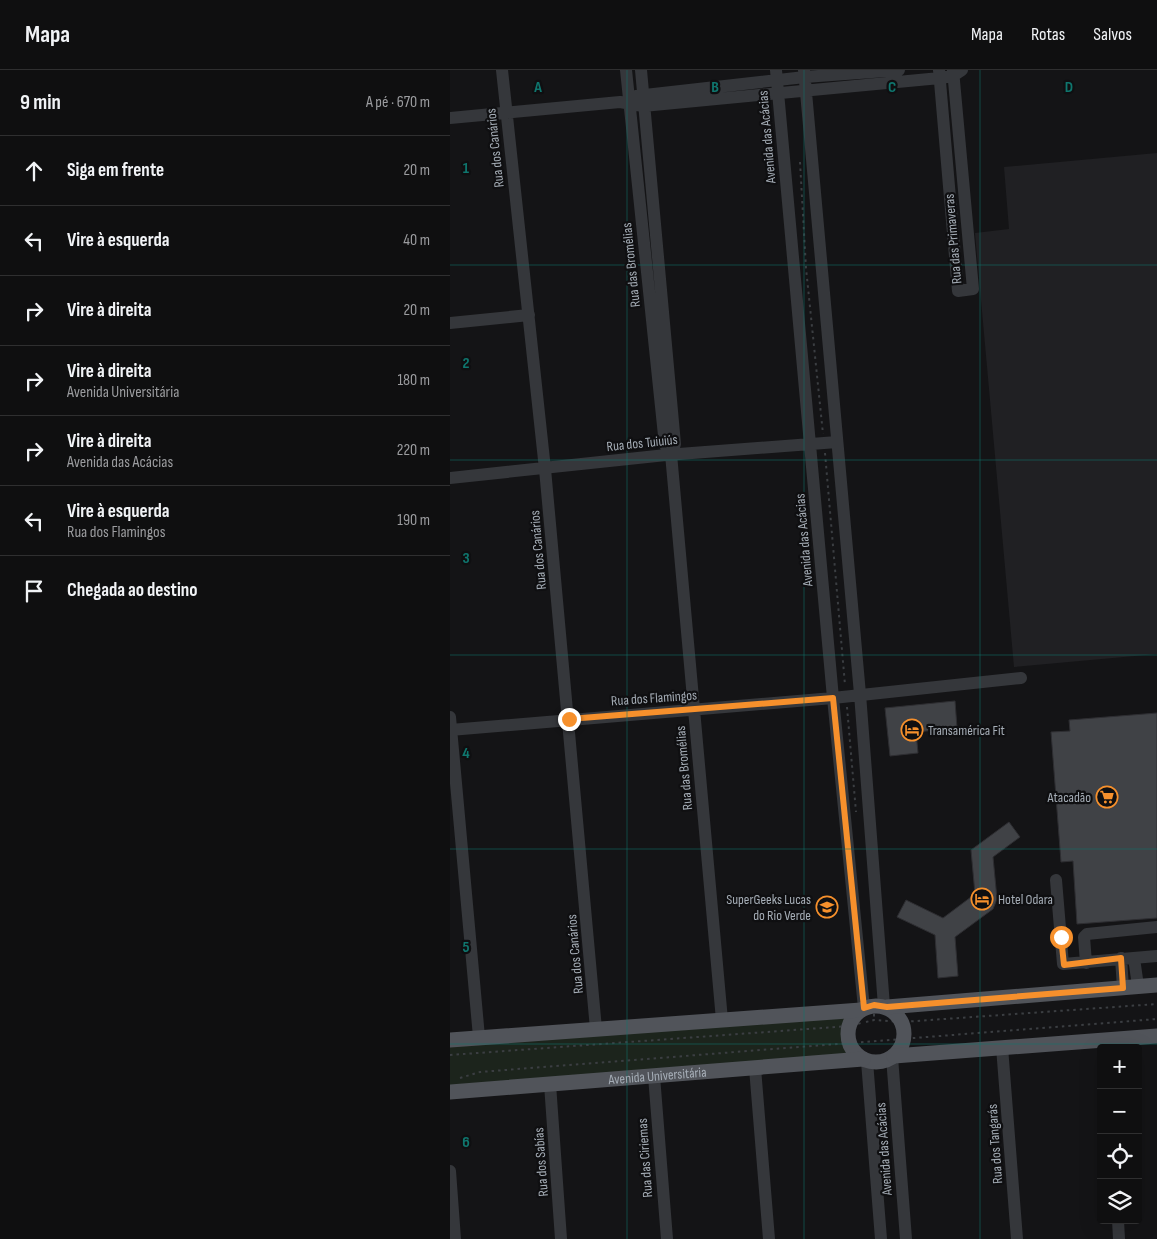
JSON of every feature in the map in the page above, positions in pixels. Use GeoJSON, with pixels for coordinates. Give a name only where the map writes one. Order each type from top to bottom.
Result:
{"type":"FeatureCollection","features":[{"type":"Feature","properties":{"kind":"main road"},"geometry":{"type":"LineString","coordinates":[[450,1040],[874,1009],[1157,985]]}},
{"type":"Feature","properties":{"kind":"main road"},"geometry":{"type":"LineString","coordinates":[[865,1060],[854,1051],[850,1043],[849,1026],[856,1014],[874,1009],[896,1013],[902,1022],[904,1038],[900,1049],[893,1057]]}},
{"type":"Feature","properties":{"kind":"main road"},"geometry":{"type":"LineString","coordinates":[[1104,1044],[1157,1036]]}},
{"type":"Feature","properties":{"kind":"main road"},"geometry":{"type":"LineString","coordinates":[[893,1057],[1002,1048],[1097,1044]]}},
{"type":"Feature","properties":{"kind":"main road","name":"Avenida Universitária"},"geometry":{"type":"LineString","coordinates":[[450,1092],[865,1060],[880,1062],[893,1057]]}},
{"type":"Feature","properties":{"kind":"street","name":"Rua dos Canários"},"geometry":{"type":"LineString","coordinates":[[502,70],[505,113],[545,469],[596,1029]]}},
{"type":"Feature","properties":{"kind":"street","name":"Rua das Bromélias"},"geometry":{"type":"LineString","coordinates":[[626,70],[625,101],[665,445],[670,454],[722,1020]]}},
{"type":"Feature","properties":{"kind":"street","name":"Rua das Bromélias"},"geometry":{"type":"LineString","coordinates":[[641,70],[675,444],[670,454]]}},
{"type":"Feature","properties":{"kind":"street"},"geometry":{"type":"LineString","coordinates":[[643,100],[776,75],[898,70]]}},
{"type":"Feature","properties":{"kind":"street"},"geometry":{"type":"LineString","coordinates":[[450,118],[625,101],[806,92],[956,72]]}},
{"type":"Feature","properties":{"kind":"street","name":"Rua das Primaveras"},"geometry":{"type":"LineString","coordinates":[[939,74],[958,291],[973,290],[956,72]]}},
{"type":"Feature","properties":{"kind":"street"},"geometry":{"type":"LineString","coordinates":[[805,74],[831,443],[860,694],[874,1009]]}},
{"type":"Feature","properties":{"kind":"street","name":"Avenida das Acácias"},"geometry":{"type":"LineString","coordinates":[[776,75],[833,698],[874,1009]]}},
{"type":"Feature","properties":{"kind":"street"},"geometry":{"type":"LineString","coordinates":[[450,323],[529,315]]}},
{"type":"Feature","properties":{"kind":"street","name":"Rua dos Tuiuiús"},"geometry":{"type":"LineString","coordinates":[[450,478],[670,454],[831,443]]}},
{"type":"Feature","properties":{"kind":"street","name":"Rua dos Flamingos"},"geometry":{"type":"LineString","coordinates":[[451,730],[833,698],[1021,678]]}},
{"type":"Feature","properties":{"kind":"street"},"geometry":{"type":"LineString","coordinates":[[450,716],[479,1037]]}},
{"type":"Feature","properties":{"kind":"street"},"geometry":{"type":"LineString","coordinates":[[1056,880],[1063,964],[1157,956]]}},
{"type":"Feature","properties":{"kind":"street"},"geometry":{"type":"LineString","coordinates":[[1086,963],[1084,937],[1086,934],[1157,927]]}},
{"type":"Feature","properties":{"kind":"street"},"geometry":{"type":"LineString","coordinates":[[1128,958],[1138,986]]}},
{"type":"Feature","properties":{"kind":"street"},"geometry":{"type":"LineString","coordinates":[[1123,988],[1128,958]]}},
{"type":"Feature","properties":{"kind":"street","name":"Rua dos Tangarás"},"geometry":{"type":"LineString","coordinates":[[1002,1048],[1017,1239]]}},
{"type":"Feature","properties":{"kind":"street","name":"Avenida das Acácias"},"geometry":{"type":"LineString","coordinates":[[893,1057],[906,1239]]}},
{"type":"Feature","properties":{"kind":"street","name":"Avenida das Acácias"},"geometry":{"type":"LineString","coordinates":[[865,1060],[881,1239]]}},
{"type":"Feature","properties":{"kind":"street"},"geometry":{"type":"LineString","coordinates":[[755,1068],[769,1239]]}},
{"type":"Feature","properties":{"kind":"street","name":"Rua das Ciriemas"},"geometry":{"type":"LineString","coordinates":[[654,1076],[667,1239]]}},
{"type":"Feature","properties":{"kind":"street","name":"Rua dos Sabías"},"geometry":{"type":"LineString","coordinates":[[550,1084],[561,1239]]}},
{"type":"Feature","properties":{"kind":"street"},"geometry":{"type":"LineString","coordinates":[[450,1171],[455,1239]]}},
{"type":"Feature","properties":{"kind":"street"},"geometry":{"type":"LineString","coordinates":[[1118,1224],[1119,1239]]}},
{"type":"Feature","properties":{"kind":"path"},"geometry":{"type":"LineString","coordinates":[[800,161],[806,268],[831,443],[846,696],[856,812]]}},
{"type":"Feature","properties":{"kind":"path"},"geometry":{"type":"LineString","coordinates":[[450,1055],[849,1026],[874,1009],[902,1022],[1157,1004]]}},
{"type":"Feature","properties":{"kind":"path"},"geometry":{"type":"LineString","coordinates":[[460,1078],[480,1072],[1157,1019]]}},
{"type":"Feature","properties":{"kind":"shaded area"},"geometry":{"type":"Polygon","coordinates":[[[1157,153],[1157,654],[1014,667],[975,233],[1009,229],[1004,167],[1157,153]]]}},
{"type":"Feature","properties":{"kind":"shaded area"},"geometry":{"type":"Polygon","coordinates":[[[846,1015],[844,1040],[851,1054],[450,1085],[450,1046],[846,1015]]]}},
{"type":"Feature","properties":{"kind":"building","name":"Transamérica Fit"},"geometry":{"type":"Polygon","coordinates":[[[955,701],[957,728],[916,732],[918,753],[890,756],[885,708],[955,701]]]}},
{"type":"Feature","properties":{"kind":"building","name":"Atacadão"},"geometry":{"type":"Polygon","coordinates":[[[1157,713],[1157,918],[1077,924],[1073,861],[1061,862],[1051,732],[1070,731],[1069,720],[1157,713]]]}},
{"type":"Feature","properties":{"kind":"building","name":"Hotel Odara"},"geometry":{"type":"Polygon","coordinates":[[[1009,822],[1020,837],[993,857],[997,899],[993,909],[955,937],[958,976],[938,978],[935,935],[897,917],[906,900],[943,918],[975,894],[971,850],[1009,822]]]}},
{"type":"Feature","properties":{"kind":"place","name":"Transamérica Fit"},"geometry":{"type":"Point","coordinates":[912,730]}},
{"type":"Feature","properties":{"kind":"place","name":"Atacadão"},"geometry":{"type":"Point","coordinates":[1107,797]}},
{"type":"Feature","properties":{"kind":"place","name":"Hotel Odara"},"geometry":{"type":"Point","coordinates":[982,899]}},
{"type":"Feature","properties":{"kind":"place","name":"SuperGeeks Lucas do Rio Verde"},"geometry":{"type":"Point","coordinates":[827,907]}},
{"type":"Feature","properties":{"kind":"route"},"geometry":{"type":"LineString","coordinates":[[569,719],[833,698],[864,1008],[874,1005],[887,1007],[1123,988],[1121,958],[1064,965],[1061,937]]}}]}
